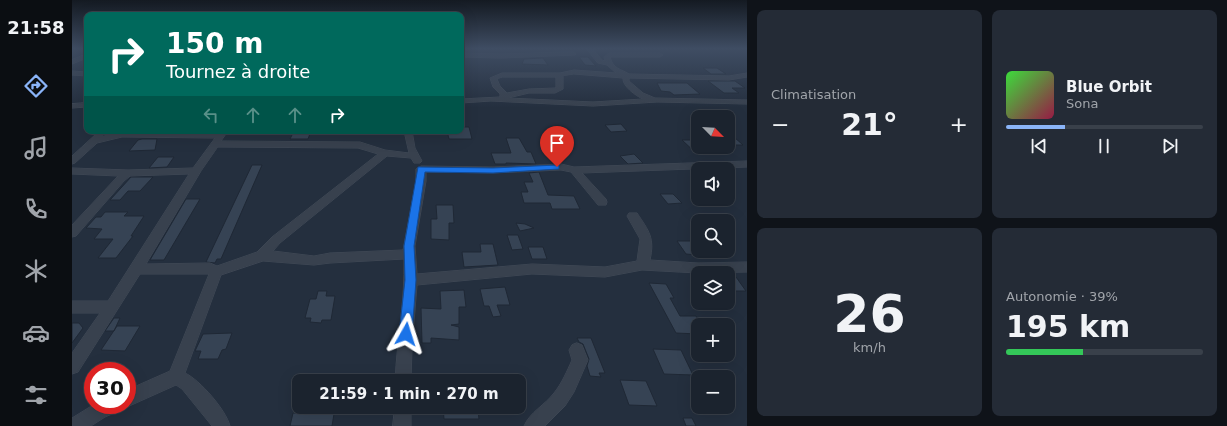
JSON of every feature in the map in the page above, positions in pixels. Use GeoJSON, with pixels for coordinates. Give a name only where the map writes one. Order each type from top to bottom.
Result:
{"type":"FeatureCollection","features":[{"type":"Feature","properties":{"kind":"street"},"geometry":{"type":"LineString","coordinates":[[584,69],[591,73]]}},
{"type":"Feature","properties":{"kind":"street"},"geometry":{"type":"LineString","coordinates":[[613,69],[625,74]]}},
{"type":"Feature","properties":{"kind":"street"},"geometry":{"type":"LineString","coordinates":[[506,96],[496,86],[494,78],[502,75],[560,75],[574,72],[601,75],[743,76],[747,82]]}},
{"type":"Feature","properties":{"kind":"street"},"geometry":{"type":"LineString","coordinates":[[72,73],[84,74]]}},
{"type":"Feature","properties":{"kind":"street"},"geometry":{"type":"LineString","coordinates":[[625,74],[626,81],[640,96],[657,100]]}},
{"type":"Feature","properties":{"kind":"street"},"geometry":{"type":"LineString","coordinates":[[491,99],[529,91],[559,90],[560,75]]}},
{"type":"Feature","properties":{"kind":"street"},"geometry":{"type":"LineString","coordinates":[[464,101],[491,99],[593,104],[657,100],[747,102]]}},
{"type":"Feature","properties":{"kind":"street"},"geometry":{"type":"LineString","coordinates":[[72,106],[84,105]]}},
{"type":"Feature","properties":{"kind":"street"},"geometry":{"type":"LineString","coordinates":[[72,161],[102,134]]}},
{"type":"Feature","properties":{"kind":"street"},"geometry":{"type":"LineString","coordinates":[[94,141],[122,134]]}},
{"type":"Feature","properties":{"kind":"street"},"geometry":{"type":"LineString","coordinates":[[72,366],[136,269],[196,171],[221,134]]}},
{"type":"Feature","properties":{"kind":"street"},"geometry":{"type":"LineString","coordinates":[[403,374],[404,347],[411,280],[409,246],[421,181],[421,169],[410,148],[408,134]]}},
{"type":"Feature","properties":{"kind":"street"},"geometry":{"type":"LineString","coordinates":[[215,144],[360,145],[368,149],[385,153],[414,156]]}},
{"type":"Feature","properties":{"kind":"street"},"geometry":{"type":"LineString","coordinates":[[261,256],[276,240],[385,153]]}},
{"type":"Feature","properties":{"kind":"street"},"geometry":{"type":"LineString","coordinates":[[421,169],[493,170],[557,167],[574,170],[619,167],[648,168],[747,164]]}},
{"type":"Feature","properties":{"kind":"street"},"geometry":{"type":"LineString","coordinates":[[574,170],[602,202]]}},
{"type":"Feature","properties":{"kind":"street"},"geometry":{"type":"LineString","coordinates":[[72,171],[128,173],[196,171]]}},
{"type":"Feature","properties":{"kind":"street"},"geometry":{"type":"LineString","coordinates":[[72,232],[120,179],[128,173]]}},
{"type":"Feature","properties":{"kind":"street"},"geometry":{"type":"LineString","coordinates":[[633,216],[646,236],[647,246],[642,265]]}},
{"type":"Feature","properties":{"kind":"street"},"geometry":{"type":"LineString","coordinates":[[136,395],[176,377],[216,272],[261,256],[284,256],[320,262],[330,258],[409,254]]}},
{"type":"Feature","properties":{"kind":"street"},"geometry":{"type":"LineString","coordinates":[[411,280],[532,269],[605,272],[642,265],[698,268],[747,267]]}},
{"type":"Feature","properties":{"kind":"street"},"geometry":{"type":"LineString","coordinates":[[136,269],[210,268],[216,272]]}},
{"type":"Feature","properties":{"kind":"street"},"geometry":{"type":"LineString","coordinates":[[72,307],[110,307]]}},
{"type":"Feature","properties":{"kind":"street"},"geometry":{"type":"LineString","coordinates":[[533,426],[559,400],[568,386],[580,360],[578,350]]}},
{"type":"Feature","properties":{"kind":"street"},"geometry":{"type":"LineString","coordinates":[[176,377],[188,383],[220,421],[221,426]]}},
{"type":"Feature","properties":{"kind":"street"},"geometry":{"type":"LineString","coordinates":[[75,426],[94,414]]}},
{"type":"Feature","properties":{"kind":"street"},"geometry":{"type":"LineString","coordinates":[[402,426],[403,414]]}},
{"type":"Feature","properties":{"kind":"building"},"geometry":{"type":"Polygon","coordinates":[[[704,69],[718,69],[726,74],[711,74],[704,69]]]}},
{"type":"Feature","properties":{"kind":"building"},"geometry":{"type":"Polygon","coordinates":[[[708,81],[735,81],[745,88],[732,88],[739,93],[724,93],[708,81]]]}},
{"type":"Feature","properties":{"kind":"building"},"geometry":{"type":"Polygon","coordinates":[[[657,83],[687,83],[700,94],[674,95],[670,92],[661,91],[657,83]]]}},
{"type":"Feature","properties":{"kind":"building"},"geometry":{"type":"Polygon","coordinates":[[[621,124],[627,131],[611,132],[605,125],[621,124]]]}},
{"type":"Feature","properties":{"kind":"building"},"geometry":{"type":"Polygon","coordinates":[[[464,127],[469,127],[472,139],[449,139],[448,134],[464,134],[464,127]]]}},
{"type":"Feature","properties":{"kind":"building"},"geometry":{"type":"Polygon","coordinates":[[[292,134],[310,134],[308,139],[290,139],[292,134]]]}},
{"type":"Feature","properties":{"kind":"building"},"geometry":{"type":"Polygon","coordinates":[[[506,138],[519,138],[527,152],[531,152],[536,164],[495,164],[491,153],[511,153],[506,138]]]}},
{"type":"Feature","properties":{"kind":"building"},"geometry":{"type":"Polygon","coordinates":[[[735,138],[743,145],[735,145],[735,138]]]}},
{"type":"Feature","properties":{"kind":"building"},"geometry":{"type":"Polygon","coordinates":[[[157,139],[155,150],[129,151],[138,140],[157,139]]]}},
{"type":"Feature","properties":{"kind":"building"},"geometry":{"type":"Polygon","coordinates":[[[682,140],[691,140],[691,148],[682,140]]]}},
{"type":"Feature","properties":{"kind":"building"},"geometry":{"type":"Polygon","coordinates":[[[634,154],[643,163],[628,164],[620,156],[634,154]]]}},
{"type":"Feature","properties":{"kind":"building"},"geometry":{"type":"Polygon","coordinates":[[[158,157],[174,157],[167,167],[149,168],[158,157]]]}},
{"type":"Feature","properties":{"kind":"building"},"geometry":{"type":"Polygon","coordinates":[[[252,165],[262,165],[221,259],[217,259],[215,263],[206,262],[252,165]]]}},
{"type":"Feature","properties":{"kind":"building"},"geometry":{"type":"Polygon","coordinates":[[[539,172],[548,195],[574,196],[580,209],[552,209],[550,203],[524,203],[521,192],[528,192],[524,182],[533,182],[529,173],[539,172]]]}},
{"type":"Feature","properties":{"kind":"building"},"geometry":{"type":"Polygon","coordinates":[[[131,177],[153,177],[140,191],[128,191],[120,200],[110,200],[131,177]]]}},
{"type":"Feature","properties":{"kind":"building"},"geometry":{"type":"Polygon","coordinates":[[[660,194],[673,194],[682,203],[668,204],[660,194]]]}},
{"type":"Feature","properties":{"kind":"building"},"geometry":{"type":"Polygon","coordinates":[[[186,199],[200,199],[164,260],[150,260],[186,199]]]}},
{"type":"Feature","properties":{"kind":"building"},"geometry":{"type":"Polygon","coordinates":[[[436,205],[453,205],[454,223],[449,223],[449,240],[431,239],[431,219],[437,219],[436,205]]]}},
{"type":"Feature","properties":{"kind":"building"},"geometry":{"type":"Polygon","coordinates":[[[105,212],[128,212],[124,216],[144,216],[131,236],[133,236],[116,258],[98,258],[113,239],[94,239],[102,229],[86,228],[96,217],[101,217],[105,212]]]}},
{"type":"Feature","properties":{"kind":"building"},"geometry":{"type":"Polygon","coordinates":[[[516,223],[525,224],[534,228],[520,231],[516,223]]]}},
{"type":"Feature","properties":{"kind":"building"},"geometry":{"type":"Polygon","coordinates":[[[507,235],[518,235],[523,249],[512,250],[507,235]]]}},
{"type":"Feature","properties":{"kind":"building"},"geometry":{"type":"Polygon","coordinates":[[[677,241],[691,241],[691,254],[686,254],[677,241]]]}},
{"type":"Feature","properties":{"kind":"building"},"geometry":{"type":"Polygon","coordinates":[[[480,244],[493,244],[498,265],[464,267],[462,252],[481,252],[480,244]]]}},
{"type":"Feature","properties":{"kind":"building"},"geometry":{"type":"Polygon","coordinates":[[[528,247],[543,247],[547,259],[532,259],[528,247]]]}},
{"type":"Feature","properties":{"kind":"building"},"geometry":{"type":"Polygon","coordinates":[[[735,277],[736,277],[746,291],[735,291],[735,277]]]}},
{"type":"Feature","properties":{"kind":"building"},"geometry":{"type":"Polygon","coordinates":[[[649,283],[666,284],[674,298],[670,298],[680,316],[696,316],[697,318],[691,318],[691,334],[676,333],[649,283]]]}},
{"type":"Feature","properties":{"kind":"building"},"geometry":{"type":"Polygon","coordinates":[[[505,287],[510,305],[497,305],[501,316],[493,317],[489,306],[484,306],[480,289],[505,287]]]}},
{"type":"Feature","properties":{"kind":"building"},"geometry":{"type":"Polygon","coordinates":[[[464,290],[466,307],[459,307],[459,324],[451,325],[459,327],[459,340],[431,338],[431,343],[422,343],[421,308],[441,309],[440,291],[464,290]]]}},
{"type":"Feature","properties":{"kind":"building"},"geometry":{"type":"Polygon","coordinates":[[[318,291],[327,291],[326,296],[335,296],[331,320],[322,320],[321,323],[310,322],[311,318],[305,318],[310,299],[316,299],[318,291]]]}},
{"type":"Feature","properties":{"kind":"building"},"geometry":{"type":"Polygon","coordinates":[[[114,318],[120,318],[114,331],[105,331],[114,318]]]}},
{"type":"Feature","properties":{"kind":"building"},"geometry":{"type":"Polygon","coordinates":[[[72,323],[79,323],[83,328],[72,343],[72,323]]]}},
{"type":"Feature","properties":{"kind":"building"},"geometry":{"type":"Polygon","coordinates":[[[117,326],[140,326],[125,351],[101,350],[117,326]]]}},
{"type":"Feature","properties":{"kind":"building"},"geometry":{"type":"Polygon","coordinates":[[[232,333],[226,349],[222,350],[218,359],[198,359],[201,351],[195,351],[203,334],[232,333]]]}},
{"type":"Feature","properties":{"kind":"building"},"geometry":{"type":"Polygon","coordinates":[[[577,338],[591,338],[605,373],[599,373],[601,377],[590,376],[587,366],[589,359],[583,344],[579,342],[577,338]]]}},
{"type":"Feature","properties":{"kind":"building"},"geometry":{"type":"Polygon","coordinates":[[[653,349],[681,350],[691,371],[691,375],[664,374],[653,349]]]}},
{"type":"Feature","properties":{"kind":"building"},"geometry":{"type":"Polygon","coordinates":[[[620,380],[646,381],[657,406],[629,405],[620,380]]]}},
{"type":"Feature","properties":{"kind":"building"},"geometry":{"type":"Polygon","coordinates":[[[293,414],[334,414],[332,426],[290,426],[293,414]]]}},
{"type":"Feature","properties":{"kind":"building"},"geometry":{"type":"Polygon","coordinates":[[[444,414],[478,414],[479,419],[444,419],[444,414]]]}},
{"type":"Feature","properties":{"kind":"building"},"geometry":{"type":"Polygon","coordinates":[[[683,418],[692,418],[696,426],[686,426],[683,418]]]}},
{"type":"Feature","properties":{"kind":"route"},"geometry":{"type":"LineString","coordinates":[[406,334],[411,280],[409,246],[421,181],[421,169],[493,170],[557,167]]}}]}
